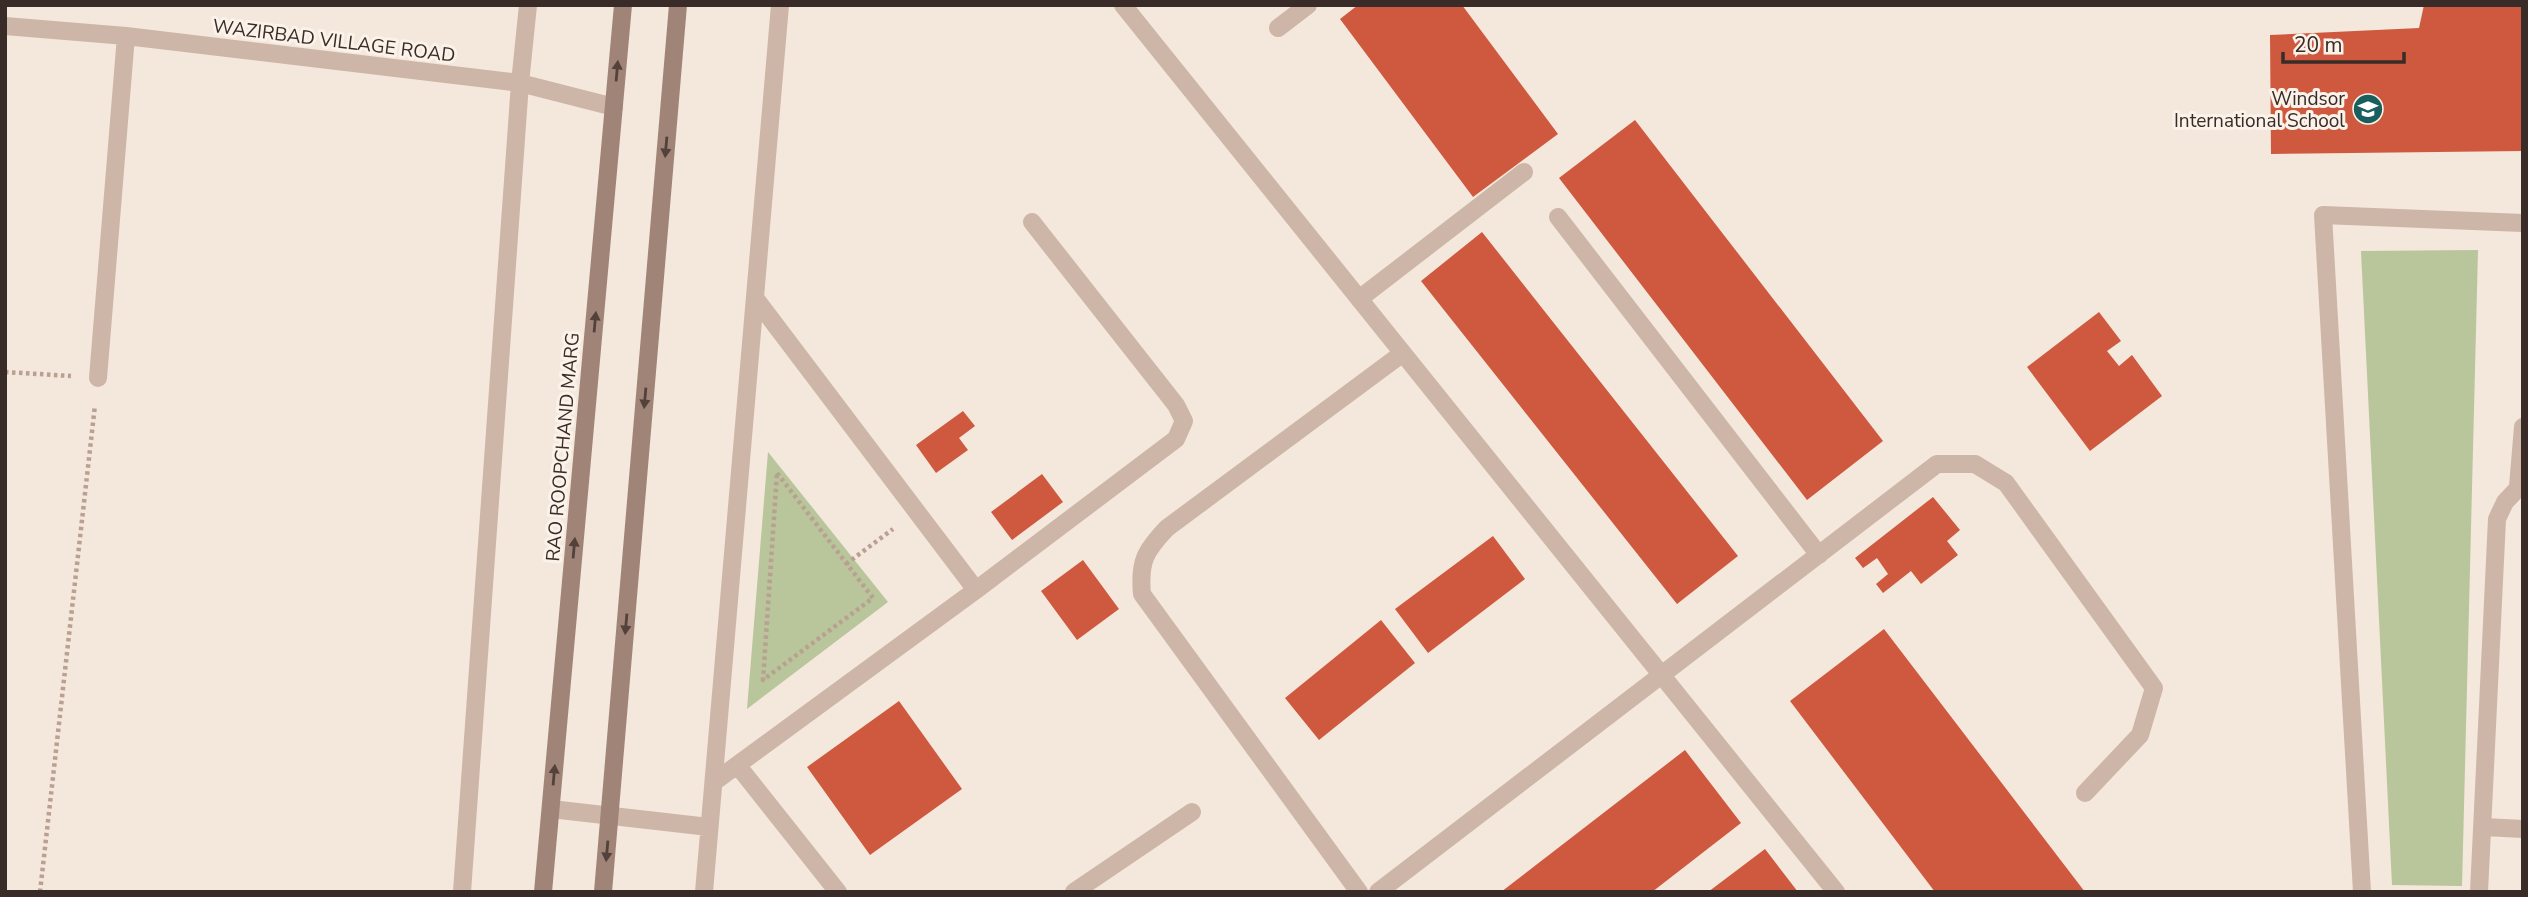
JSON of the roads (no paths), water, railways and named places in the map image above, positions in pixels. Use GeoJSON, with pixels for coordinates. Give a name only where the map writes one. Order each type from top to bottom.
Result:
{"type":"FeatureCollection","features":[{"type":"Feature","properties":{"kind":"main road","name":"RAO ROOPCHAND MARG"},"geometry":{"type":"LineString","coordinates":[[543,892],[623,5]]}},
{"type":"Feature","properties":{"kind":"main road"},"geometry":{"type":"LineString","coordinates":[[603,892],[678,5]]}},
{"type":"Feature","properties":{"kind":"street"},"geometry":{"type":"LineString","coordinates":[[462,892],[520,83],[528,5]]}},
{"type":"Feature","properties":{"kind":"street"},"geometry":{"type":"LineString","coordinates":[[704,892],[780,5]]}},
{"type":"Feature","properties":{"kind":"street"},"geometry":{"type":"LineString","coordinates":[[1124,5],[1836,892]]}},
{"type":"Feature","properties":{"kind":"street"},"geometry":{"type":"LineString","coordinates":[[1278,28],[1308,5]]}},
{"type":"Feature","properties":{"kind":"street","name":"WAZIRBAD VILLAGE ROAD"},"geometry":{"type":"LineString","coordinates":[[5,26],[126,36],[520,83],[614,107]]}},
{"type":"Feature","properties":{"kind":"street"},"geometry":{"type":"LineString","coordinates":[[98,378],[126,36]]}},
{"type":"Feature","properties":{"kind":"street"},"geometry":{"type":"LineString","coordinates":[[1359,299],[1524,172]]}},
{"type":"Feature","properties":{"kind":"street"},"geometry":{"type":"LineString","coordinates":[[2362,892],[2323,215],[2523,223]]}},
{"type":"Feature","properties":{"kind":"street"},"geometry":{"type":"LineString","coordinates":[[1558,218],[1818,555]]}},
{"type":"Feature","properties":{"kind":"street"},"geometry":{"type":"LineString","coordinates":[[713,782],[976,590],[1176,439],[1184,421],[1176,405],[1032,222]]}},
{"type":"Feature","properties":{"kind":"street"},"geometry":{"type":"LineString","coordinates":[[755,298],[976,590]]}},
{"type":"Feature","properties":{"kind":"street"},"geometry":{"type":"LineString","coordinates":[[1359,892],[1142,594],[1140,572],[1148,548],[1167,528],[1403,352]]}},
{"type":"Feature","properties":{"kind":"street"},"geometry":{"type":"LineString","coordinates":[[2479,892],[2497,519],[2505,502],[2521,484],[2523,426]]}},
{"type":"Feature","properties":{"kind":"street"},"geometry":{"type":"LineString","coordinates":[[1378,892],[1937,464],[1975,464],[2006,483],[2154,688],[2140,735],[2085,793]]}},
{"type":"Feature","properties":{"kind":"street"},"geometry":{"type":"LineString","coordinates":[[738,766],[838,892]]}},
{"type":"Feature","properties":{"kind":"street"},"geometry":{"type":"LineString","coordinates":[[551,810],[709,827]]}},
{"type":"Feature","properties":{"kind":"street"},"geometry":{"type":"LineString","coordinates":[[1074,892],[1192,812]]}},
{"type":"Feature","properties":{"kind":"street"},"geometry":{"type":"LineString","coordinates":[[2484,827],[2523,829]]}},
{"type":"Feature","properties":{"kind":"place","name":"Windsor International School"},"geometry":{"type":"Point","coordinates":[2368,109]}}]}
